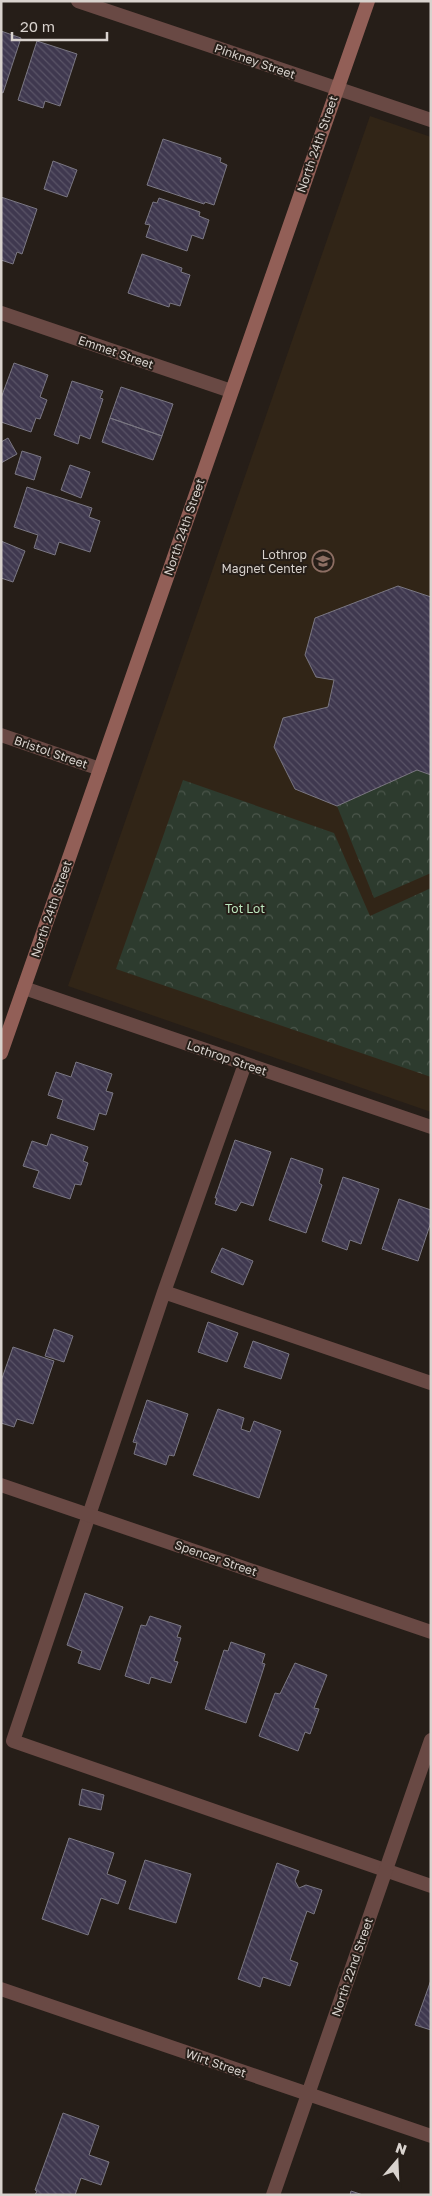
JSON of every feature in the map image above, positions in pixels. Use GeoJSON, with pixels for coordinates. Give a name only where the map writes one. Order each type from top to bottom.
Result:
{"type":"FeatureCollection","features":[{"type":"Feature","properties":{"kind":"main road","name":"North 24th Street"},"geometry":{"type":"LineString","coordinates":[[1,1053],[368,1]]}},
{"type":"Feature","properties":{"kind":"street","name":"Pinkney Street"},"geometry":{"type":"LineString","coordinates":[[78,1],[431,120]]}},
{"type":"Feature","properties":{"kind":"street","name":"Emmet Street"},"geometry":{"type":"LineString","coordinates":[[1,313],[231,391]]}},
{"type":"Feature","properties":{"kind":"street","name":"Bristol Street"},"geometry":{"type":"LineString","coordinates":[[1,735],[100,769]]}},
{"type":"Feature","properties":{"kind":"street","name":"Lothrop Street"},"geometry":{"type":"LineString","coordinates":[[24,988],[431,1127]]}},
{"type":"Feature","properties":{"kind":"street"},"geometry":{"type":"LineString","coordinates":[[245,1064],[164,1292],[13,1741],[431,1886]]}},
{"type":"Feature","properties":{"kind":"street"},"geometry":{"type":"LineString","coordinates":[[164,1292],[431,1383]]}},
{"type":"Feature","properties":{"kind":"street","name":"Spencer Street"},"geometry":{"type":"LineString","coordinates":[[1,1485],[431,1632]]}},
{"type":"Feature","properties":{"kind":"street","name":"North 22nd Street"},"geometry":{"type":"LineString","coordinates":[[273,2195],[431,1740]]}},
{"type":"Feature","properties":{"kind":"street","name":"Wirt Street"},"geometry":{"type":"LineString","coordinates":[[1,1989],[431,2136]]}},
{"type":"Feature","properties":{"kind":"shaded area","name":"Lothrop Magnet Center"},"geometry":{"type":"Polygon","coordinates":[[[370,116],[431,137],[431,1112],[68,986],[370,116]]]}},
{"type":"Feature","properties":{"kind":"green space"},"geometry":{"type":"Polygon","coordinates":[[[417,770],[431,775],[431,873],[374,898],[337,806],[417,770]]]}},
{"type":"Feature","properties":{"kind":"green space","name":"Tot Lot"},"geometry":{"type":"Polygon","coordinates":[[[183,780],[334,833],[370,916],[431,888],[431,1077],[116,969],[183,780]]]}},
{"type":"Feature","properties":{"kind":"building"},"geometry":{"type":"Polygon","coordinates":[[[1,31],[21,38],[3,93],[1,92],[1,31]]]}},
{"type":"Feature","properties":{"kind":"building"},"geometry":{"type":"Polygon","coordinates":[[[37,41],[77,54],[60,106],[45,101],[43,108],[18,100],[37,41]]]}},
{"type":"Feature","properties":{"kind":"building"},"geometry":{"type":"Polygon","coordinates":[[[163,139],[221,158],[220,162],[227,165],[214,205],[205,202],[204,204],[147,185],[163,139]]]}},
{"type":"Feature","properties":{"kind":"building"},"geometry":{"type":"Polygon","coordinates":[[[53,161],[77,170],[67,197],[44,189],[53,161]]]}},
{"type":"Feature","properties":{"kind":"building"},"geometry":{"type":"Polygon","coordinates":[[[1,197],[37,209],[22,254],[17,252],[13,264],[1,260],[1,197]]]}},
{"type":"Feature","properties":{"kind":"building"},"geometry":{"type":"Polygon","coordinates":[[[159,198],[200,212],[199,216],[209,220],[203,239],[192,235],[187,251],[146,237],[150,225],[145,224],[153,202],[157,203],[159,198]]]}},
{"type":"Feature","properties":{"kind":"building"},"geometry":{"type":"Polygon","coordinates":[[[142,254],[182,268],[181,272],[190,275],[180,306],[170,303],[169,307],[128,293],[142,254]]]}},
{"type":"Feature","properties":{"kind":"building"},"geometry":{"type":"Polygon","coordinates":[[[14,363],[48,375],[40,397],[47,400],[40,419],[36,418],[31,432],[1,422],[1,398],[14,363]]]}},
{"type":"Feature","properties":{"kind":"building"},"geometry":{"type":"Polygon","coordinates":[[[72,381],[103,391],[100,398],[103,399],[90,439],[80,435],[78,444],[54,435],[72,381]]]}},
{"type":"Feature","properties":{"kind":"building"},"geometry":{"type":"Polygon","coordinates":[[[121,387],[173,404],[162,436],[110,418],[121,387]]]}},
{"type":"Feature","properties":{"kind":"building"},"geometry":{"type":"Polygon","coordinates":[[[110,418],[162,436],[153,460],[102,442],[110,418]]]}},
{"type":"Feature","properties":{"kind":"building"},"geometry":{"type":"Polygon","coordinates":[[[8,438],[17,454],[1,463],[1,442],[8,438]]]}},
{"type":"Feature","properties":{"kind":"building"},"geometry":{"type":"Polygon","coordinates":[[[22,451],[41,457],[34,480],[15,474],[22,451]]]}},
{"type":"Feature","properties":{"kind":"building"},"geometry":{"type":"Polygon","coordinates":[[[70,465],[90,472],[81,498],[61,490],[70,465]]]}},
{"type":"Feature","properties":{"kind":"building"},"geometry":{"type":"Polygon","coordinates":[[[27,487],[92,508],[89,517],[100,521],[90,552],[59,542],[55,555],[34,548],[38,535],[14,527],[27,487]]]}},
{"type":"Feature","properties":{"kind":"building"},"geometry":{"type":"Polygon","coordinates":[[[1,541],[25,551],[13,582],[1,578],[1,541]]]}},
{"type":"Feature","properties":{"kind":"building"},"geometry":{"type":"Polygon","coordinates":[[[398,586],[431,597],[431,775],[417,770],[337,806],[295,789],[274,747],[283,718],[328,707],[334,680],[316,677],[305,655],[315,618],[398,586]]]}},
{"type":"Feature","properties":{"kind":"building"},"geometry":{"type":"Polygon","coordinates":[[[76,1062],[112,1074],[106,1091],[113,1093],[106,1115],[99,1113],[94,1130],[57,1118],[63,1100],[48,1095],[56,1072],[71,1077],[76,1062]]]}},
{"type":"Feature","properties":{"kind":"building"},"geometry":{"type":"Polygon","coordinates":[[[51,1134],[88,1147],[83,1161],[88,1163],[81,1185],[75,1184],[70,1199],[33,1187],[39,1171],[23,1166],[32,1141],[47,1146],[51,1134]]]}},
{"type":"Feature","properties":{"kind":"building"},"geometry":{"type":"Polygon","coordinates":[[[235,1140],[271,1152],[253,1206],[241,1202],[236,1211],[215,1204],[217,1198],[215,1198],[235,1140]]]}},
{"type":"Feature","properties":{"kind":"building"},"geometry":{"type":"Polygon","coordinates":[[[291,1158],[323,1169],[319,1183],[322,1185],[306,1233],[269,1220],[291,1158]]]}},
{"type":"Feature","properties":{"kind":"building"},"geometry":{"type":"Polygon","coordinates":[[[343,1177],[379,1189],[361,1244],[350,1240],[347,1250],[322,1241],[343,1177]]]}},
{"type":"Feature","properties":{"kind":"building"},"geometry":{"type":"Polygon","coordinates":[[[399,1199],[431,1210],[431,1222],[418,1261],[382,1249],[399,1199]]]}},
{"type":"Feature","properties":{"kind":"building"},"geometry":{"type":"Polygon","coordinates":[[[222,1248],[253,1261],[243,1285],[211,1272],[222,1248]]]}},
{"type":"Feature","properties":{"kind":"building"},"geometry":{"type":"Polygon","coordinates":[[[208,1322],[238,1333],[227,1362],[198,1352],[208,1322]]]}},
{"type":"Feature","properties":{"kind":"building"},"geometry":{"type":"Polygon","coordinates":[[[54,1329],[73,1336],[64,1362],[45,1356],[54,1329]]]}},
{"type":"Feature","properties":{"kind":"building"},"geometry":{"type":"Polygon","coordinates":[[[253,1341],[289,1354],[281,1379],[244,1367],[253,1341]]]}},
{"type":"Feature","properties":{"kind":"building"},"geometry":{"type":"Polygon","coordinates":[[[13,1347],[54,1361],[33,1424],[17,1419],[14,1427],[1,1423],[1,1381],[13,1347]]]}},
{"type":"Feature","properties":{"kind":"building"},"geometry":{"type":"Polygon","coordinates":[[[147,1400],[188,1414],[174,1456],[169,1455],[166,1465],[134,1454],[137,1443],[133,1442],[147,1400]]]}},
{"type":"Feature","properties":{"kind":"building"},"geometry":{"type":"Polygon","coordinates":[[[218,1409],[244,1418],[241,1429],[250,1432],[254,1421],[281,1431],[259,1498],[193,1475],[218,1409]]]}},
{"type":"Feature","properties":{"kind":"building"},"geometry":{"type":"Polygon","coordinates":[[[85,1593],[123,1607],[100,1670],[78,1663],[82,1651],[67,1645],[85,1593]]]}},
{"type":"Feature","properties":{"kind":"building"},"geometry":{"type":"Polygon","coordinates":[[[150,1616],[181,1626],[177,1637],[181,1638],[174,1661],[178,1662],[171,1683],[151,1677],[149,1684],[125,1676],[141,1625],[146,1626],[150,1616]]]}},
{"type":"Feature","properties":{"kind":"building"},"geometry":{"type":"Polygon","coordinates":[[[231,1642],[265,1654],[262,1663],[265,1664],[246,1723],[205,1709],[224,1650],[228,1651],[231,1642]]]}},
{"type":"Feature","properties":{"kind":"building"},"geometry":{"type":"Polygon","coordinates":[[[295,1663],[327,1675],[314,1708],[319,1709],[310,1734],[305,1732],[298,1751],[259,1736],[275,1693],[280,1694],[295,1663]]]}},
{"type":"Feature","properties":{"kind":"building"},"geometry":{"type":"Polygon","coordinates":[[[82,1789],[104,1795],[101,1810],[79,1805],[82,1789]]]}},
{"type":"Feature","properties":{"kind":"building"},"geometry":{"type":"Polygon","coordinates":[[[69,1838],[114,1853],[107,1874],[126,1881],[118,1904],[101,1898],[88,1935],[42,1919],[69,1838]]]}},
{"type":"Feature","properties":{"kind":"building"},"geometry":{"type":"Polygon","coordinates":[[[145,1860],[191,1874],[176,1923],[129,1909],[145,1860]]]}},
{"type":"Feature","properties":{"kind":"building"},"geometry":{"type":"Polygon","coordinates":[[[277,1863],[299,1871],[295,1881],[299,1888],[306,1885],[322,1890],[314,1914],[307,1911],[290,1960],[298,1963],[290,1986],[263,1977],[260,1987],[238,1979],[277,1863]]]}},
{"type":"Feature","properties":{"kind":"building"},"geometry":{"type":"Polygon","coordinates":[[[431,1980],[431,2030],[415,2025],[431,1980]]]}},
{"type":"Feature","properties":{"kind":"building"},"geometry":{"type":"Polygon","coordinates":[[[63,2113],[99,2126],[89,2155],[109,2162],[101,2185],[81,2178],[75,2195],[35,2195],[37,2191],[35,2190],[63,2113]]]}},
{"type":"Feature","properties":{"kind":"building"},"geometry":{"type":"Polygon","coordinates":[[[351,2191],[363,2195],[350,2195],[351,2191]]]}},
{"type":"Feature","properties":{"kind":"place","name":"Lothrop Magnet Center"},"geometry":{"type":"Point","coordinates":[323,561]}}]}
